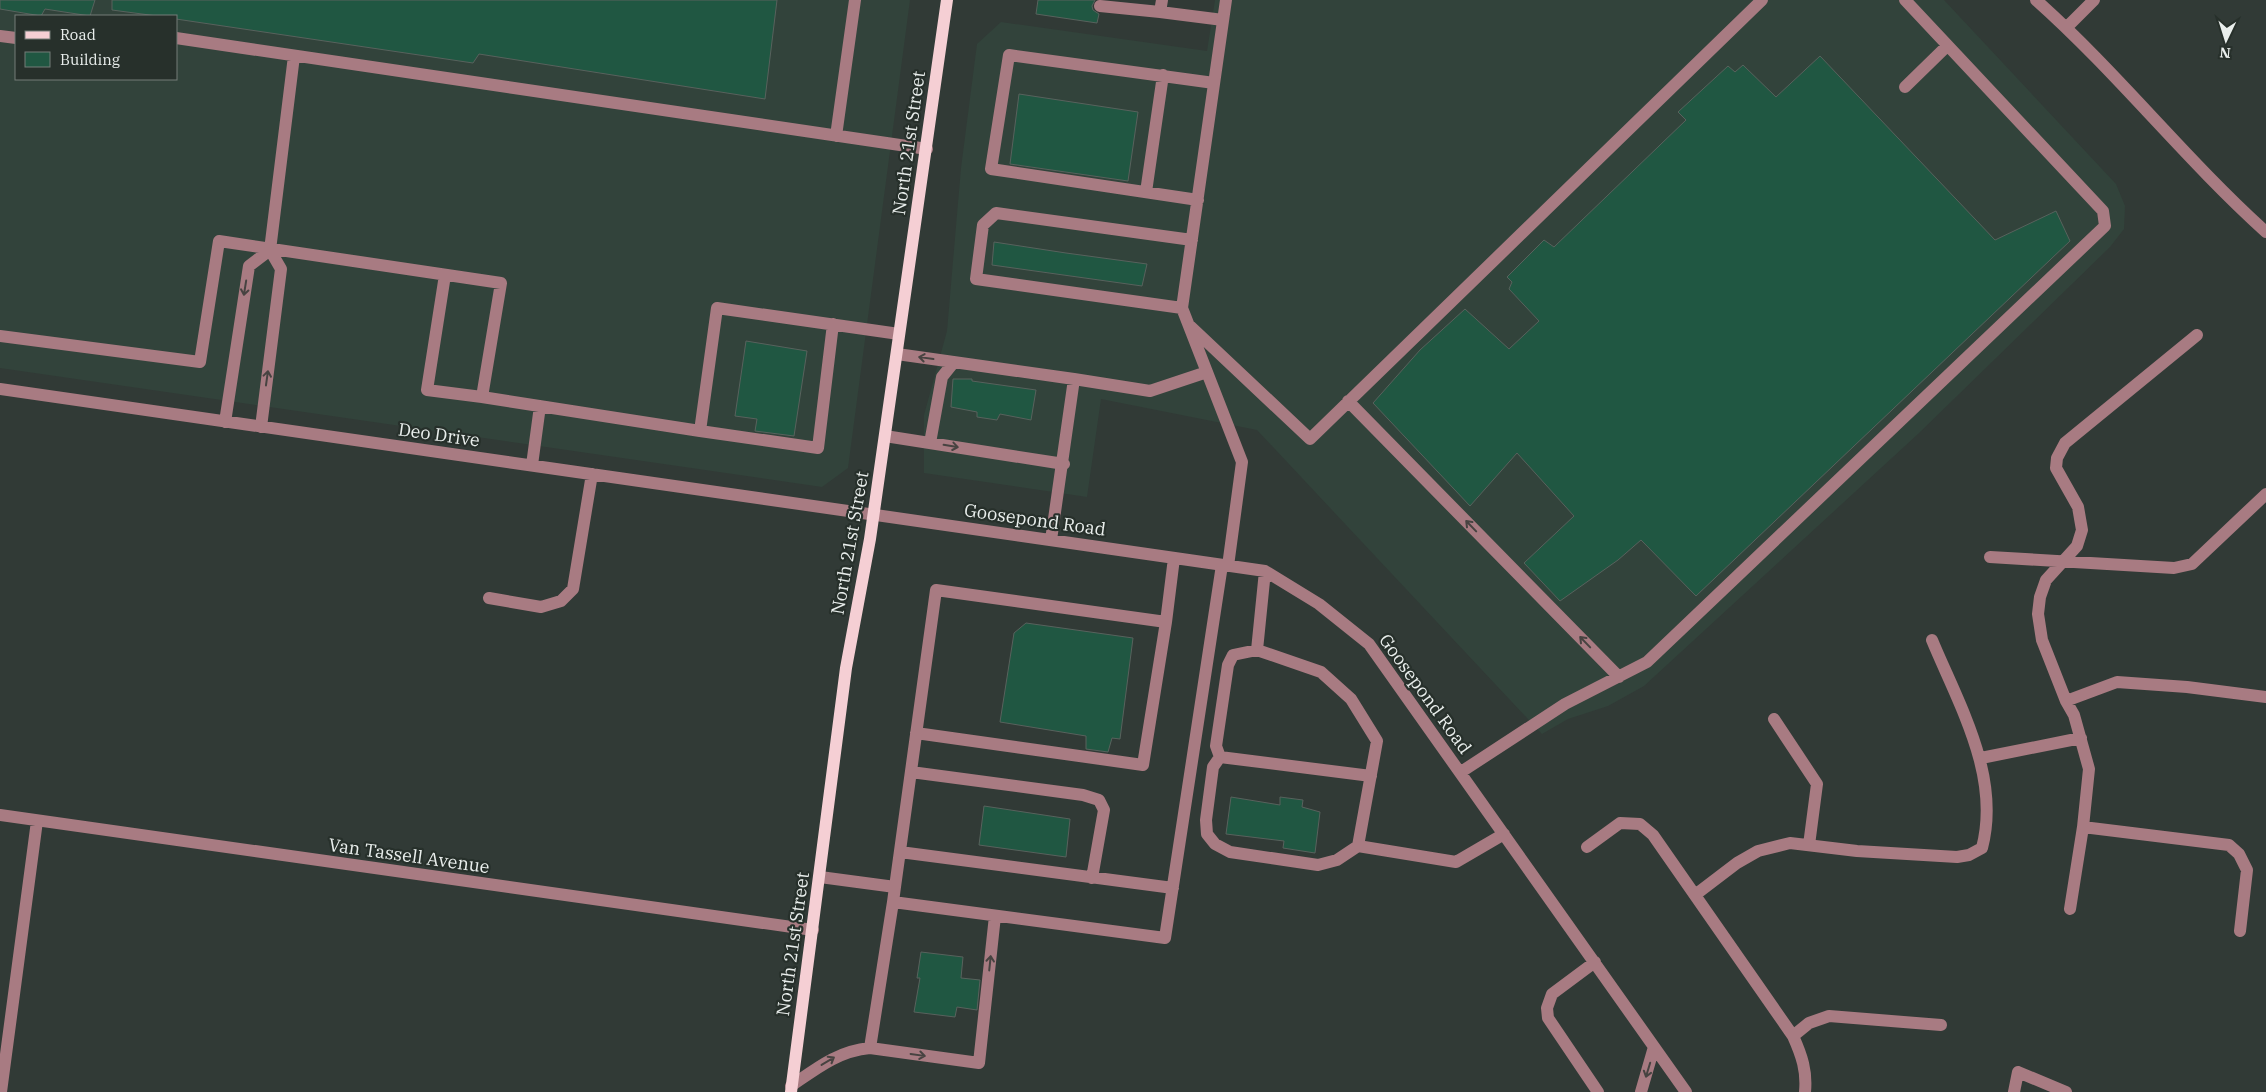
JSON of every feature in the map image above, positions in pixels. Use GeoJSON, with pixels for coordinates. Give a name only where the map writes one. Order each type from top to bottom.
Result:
{"type":"FeatureCollection","features":[{"type":"Feature","properties":{"kind":"main road","name":"North 21st Street"},"geometry":{"type":"LineString","coordinates":[[791,1089],[846,668],[885,436],[947,0]]}},
{"type":"Feature","properties":{"kind":"street"},"geometry":{"type":"LineString","coordinates":[[836,136],[855,0]]}},
{"type":"Feature","properties":{"kind":"street"},"geometry":{"type":"LineString","coordinates":[[892,902],[1165,938],[1242,462],[1182,308],[1226,0]]}},
{"type":"Feature","properties":{"kind":"street"},"geometry":{"type":"LineString","coordinates":[[1189,325],[1310,439],[1762,0]]}},
{"type":"Feature","properties":{"kind":"street"},"geometry":{"type":"LineString","coordinates":[[1461,772],[1565,704],[1647,662],[2105,226],[2103,210],[1905,0]]}},
{"type":"Feature","properties":{"kind":"street"},"geometry":{"type":"LineString","coordinates":[[2036,0],[2066,27],[2222,193],[2266,232]]}},
{"type":"Feature","properties":{"kind":"street"},"geometry":{"type":"LineString","coordinates":[[2066,27],[2094,0]]}},
{"type":"Feature","properties":{"kind":"street"},"geometry":{"type":"LineString","coordinates":[[1100,6],[1161,6],[1223,20]]}},
{"type":"Feature","properties":{"kind":"street"},"geometry":{"type":"LineString","coordinates":[[0,36],[15,38]]}},
{"type":"Feature","properties":{"kind":"street"},"geometry":{"type":"LineString","coordinates":[[178,38],[927,149]]}},
{"type":"Feature","properties":{"kind":"street"},"geometry":{"type":"LineString","coordinates":[[1905,87],[1947,46]]}},
{"type":"Feature","properties":{"kind":"street"},"geometry":{"type":"LineString","coordinates":[[1198,200],[991,169],[1009,55],[1214,82]]}},
{"type":"Feature","properties":{"kind":"street"},"geometry":{"type":"LineString","coordinates":[[261,427],[281,269],[270,250],[294,56]]}},
{"type":"Feature","properties":{"kind":"street"},"geometry":{"type":"LineString","coordinates":[[1146,192],[1163,75]]}},
{"type":"Feature","properties":{"kind":"street"},"geometry":{"type":"LineString","coordinates":[[1182,308],[976,278],[983,225],[996,214],[1192,240]]}},
{"type":"Feature","properties":{"kind":"street"},"geometry":{"type":"LineString","coordinates":[[0,336],[200,362],[219,241],[501,283],[482,397]]}},
{"type":"Feature","properties":{"kind":"street"},"geometry":{"type":"LineString","coordinates":[[225,422],[249,266],[270,250]]}},
{"type":"Feature","properties":{"kind":"street"},"geometry":{"type":"LineString","coordinates":[[445,275],[427,390],[818,448],[833,324]]}},
{"type":"Feature","properties":{"kind":"street"},"geometry":{"type":"LineString","coordinates":[[700,431],[716,308],[899,334]]}},
{"type":"Feature","properties":{"kind":"street"},"geometry":{"type":"LineString","coordinates":[[2070,909],[2083,827],[2089,768],[2074,715],[2066,701],[2042,640],[2038,614],[2040,598],[2046,580],[2062,560],[2077,546],[2082,530],[2078,507],[2056,468],[2056,458],[2064,443],[2197,335]]}},
{"type":"Feature","properties":{"kind":"street"},"geometry":{"type":"LineString","coordinates":[[897,354],[1150,391],[1207,372]]}},
{"type":"Feature","properties":{"kind":"street"},"geometry":{"type":"LineString","coordinates":[[930,443],[942,377],[954,362]]}},
{"type":"Feature","properties":{"kind":"street"},"geometry":{"type":"LineString","coordinates":[[1052,540],[1064,464],[1074,379]]}},
{"type":"Feature","properties":{"kind":"street","name":"Deo Drive"},"geometry":{"type":"LineString","coordinates":[[0,390],[873,514]]}},
{"type":"Feature","properties":{"kind":"street"},"geometry":{"type":"LineString","coordinates":[[1348,401],[1619,676]]}},
{"type":"Feature","properties":{"kind":"street"},"geometry":{"type":"LineString","coordinates":[[532,466],[540,406]]}},
{"type":"Feature","properties":{"kind":"street"},"geometry":{"type":"LineString","coordinates":[[885,436],[1064,464]]}},
{"type":"Feature","properties":{"kind":"street"},"geometry":{"type":"LineString","coordinates":[[488,598],[541,606],[561,601],[572,589],[592,474]]}},
{"type":"Feature","properties":{"kind":"street"},"geometry":{"type":"LineString","coordinates":[[1990,557],[2174,568],[2192,564],[2266,494]]}},
{"type":"Feature","properties":{"kind":"street","name":"Goosepond Road"},"geometry":{"type":"LineString","coordinates":[[873,514],[1265,572],[1319,604],[1369,644],[1686,1092]]}},
{"type":"Feature","properties":{"kind":"street"},"geometry":{"type":"LineString","coordinates":[[916,732],[1143,765],[1166,622],[1174,558]]}},
{"type":"Feature","properties":{"kind":"street"},"geometry":{"type":"LineString","coordinates":[[1257,650],[1265,572]]}},
{"type":"Feature","properties":{"kind":"street"},"geometry":{"type":"LineString","coordinates":[[870,1048],[895,887],[936,590],[1166,622]]}},
{"type":"Feature","properties":{"kind":"street"},"geometry":{"type":"LineString","coordinates":[[1695,895],[1737,862],[1758,851],[1790,843],[1857,851],[1957,857],[1969,855],[1982,848],[1987,831],[1988,804],[1981,758],[1932,640]]}},
{"type":"Feature","properties":{"kind":"street"},"geometry":{"type":"LineString","coordinates":[[1220,758],[1216,746],[1228,665],[1233,655],[1257,650],[1321,672],[1350,699],[1377,741],[1358,846]]}},
{"type":"Feature","properties":{"kind":"street"},"geometry":{"type":"LineString","coordinates":[[2066,701],[2117,682],[2187,687],[2266,697]]}},
{"type":"Feature","properties":{"kind":"street"},"geometry":{"type":"LineString","coordinates":[[1774,719],[1817,784],[1809,845]]}},
{"type":"Feature","properties":{"kind":"street"},"geometry":{"type":"LineString","coordinates":[[1981,758],[2081,738]]}},
{"type":"Feature","properties":{"kind":"street"},"geometry":{"type":"LineString","coordinates":[[1220,758],[1371,776]]}},
{"type":"Feature","properties":{"kind":"street"},"geometry":{"type":"LineString","coordinates":[[1220,758],[1213,767],[1206,820],[1207,834],[1215,844],[1230,852],[1318,865],[1338,860],[1358,846],[1456,862],[1504,834]]}},
{"type":"Feature","properties":{"kind":"street"},"geometry":{"type":"LineString","coordinates":[[911,772],[1083,795],[1098,800],[1104,810],[1092,878]]}},
{"type":"Feature","properties":{"kind":"street","name":"Van Tassell Avenue"},"geometry":{"type":"LineString","coordinates":[[0,815],[813,930]]}},
{"type":"Feature","properties":{"kind":"street"},"geometry":{"type":"LineString","coordinates":[[1,1092],[37,821]]}},
{"type":"Feature","properties":{"kind":"street"},"geometry":{"type":"LineString","coordinates":[[1587,847],[1620,823],[1640,824],[1653,836],[1793,1036],[1803,1059],[1806,1073],[1805,1092]]}},
{"type":"Feature","properties":{"kind":"street"},"geometry":{"type":"LineString","coordinates":[[2083,827],[2230,844],[2239,854],[2246,870],[2240,931]]}},
{"type":"Feature","properties":{"kind":"street"},"geometry":{"type":"LineString","coordinates":[[900,852],[1173,888]]}},
{"type":"Feature","properties":{"kind":"street"},"geometry":{"type":"LineString","coordinates":[[820,877],[895,887]]}},
{"type":"Feature","properties":{"kind":"street"},"geometry":{"type":"LineString","coordinates":[[791,1089],[830,1059],[852,1050],[870,1048],[979,1064],[995,916]]}},
{"type":"Feature","properties":{"kind":"street"},"geometry":{"type":"LineString","coordinates":[[1594,962],[1552,994],[1548,1008],[1548,1018],[1598,1092]]}},
{"type":"Feature","properties":{"kind":"street"},"geometry":{"type":"LineString","coordinates":[[1793,1036],[1809,1023],[1829,1016],[1940,1025]]}},
{"type":"Feature","properties":{"kind":"street"},"geometry":{"type":"LineString","coordinates":[[1641,1092],[1654,1047]]}},
{"type":"Feature","properties":{"kind":"street"},"geometry":{"type":"LineString","coordinates":[[2014,1092],[2018,1072],[2066,1092]]}},
{"type":"Feature","properties":{"kind":"shaded area"},"geometry":{"type":"Polygon","coordinates":[[[0,0],[910,0],[848,468],[822,487],[0,368],[0,0]]]}},
{"type":"Feature","properties":{"kind":"shaded area"},"geometry":{"type":"Polygon","coordinates":[[[1215,0],[1944,0],[2116,184],[2125,206],[2124,229],[2110,247],[1918,434],[1644,686],[1608,706],[1568,719],[1542,734],[1257,430],[1101,399],[1087,497],[924,473],[924,415],[947,331],[961,168],[977,44],[1001,22],[1207,51],[1215,0]]]}},
{"type":"Feature","properties":{"kind":"building"},"geometry":{"type":"Polygon","coordinates":[[[0,0],[95,0],[90,15],[45,9],[42,15],[35,15],[0,9],[0,0]]]}},
{"type":"Feature","properties":{"kind":"building"},"geometry":{"type":"Polygon","coordinates":[[[112,0],[777,0],[765,99],[479,54],[473,63],[178,19],[178,15],[150,15],[112,10],[112,0]]]}},
{"type":"Feature","properties":{"kind":"building"},"geometry":{"type":"Polygon","coordinates":[[[1038,0],[1095,0],[1092,6],[1093,10],[1099,14],[1097,23],[1036,14],[1038,0]]]}},
{"type":"Feature","properties":{"kind":"building"},"geometry":{"type":"Polygon","coordinates":[[[1820,56],[1995,240],[2056,211],[2070,241],[1696,596],[1641,540],[1618,560],[1560,601],[1524,563],[1574,516],[1517,453],[1470,506],[1373,403],[1420,350],[1465,309],[1509,349],[1539,321],[1509,289],[1512,282],[1507,277],[1544,240],[1554,247],[1686,120],[1678,112],[1728,66],[1735,72],[1743,65],[1776,97],[1820,56]]]}},
{"type":"Feature","properties":{"kind":"building"},"geometry":{"type":"Polygon","coordinates":[[[1019,94],[1138,112],[1128,181],[1010,164],[1019,94]]]}},
{"type":"Feature","properties":{"kind":"building"},"geometry":{"type":"Polygon","coordinates":[[[994,242],[1147,264],[1142,286],[992,265],[994,242]]]}},
{"type":"Feature","properties":{"kind":"building"},"geometry":{"type":"Polygon","coordinates":[[[746,341],[807,351],[794,436],[755,431],[757,419],[735,416],[746,341]]]}},
{"type":"Feature","properties":{"kind":"building"},"geometry":{"type":"Polygon","coordinates":[[[953,379],[972,379],[972,381],[1036,390],[1031,420],[1000,414],[997,420],[977,417],[977,412],[951,407],[953,379]]]}},
{"type":"Feature","properties":{"kind":"building"},"geometry":{"type":"Polygon","coordinates":[[[1026,623],[1133,638],[1120,739],[1112,738],[1108,752],[1086,749],[1086,736],[1000,722],[1014,633],[1026,623]]]}},
{"type":"Feature","properties":{"kind":"building"},"geometry":{"type":"Polygon","coordinates":[[[1231,797],[1280,805],[1280,797],[1303,800],[1302,807],[1320,812],[1315,853],[1283,848],[1284,841],[1226,834],[1231,797]]]}},
{"type":"Feature","properties":{"kind":"building"},"geometry":{"type":"Polygon","coordinates":[[[984,806],[1070,819],[1066,857],[979,845],[984,806]]]}},
{"type":"Feature","properties":{"kind":"building"},"geometry":{"type":"Polygon","coordinates":[[[921,952],[963,957],[961,978],[980,980],[977,1010],[957,1007],[955,1017],[914,1012],[920,978],[917,978],[921,952]]]}}]}
